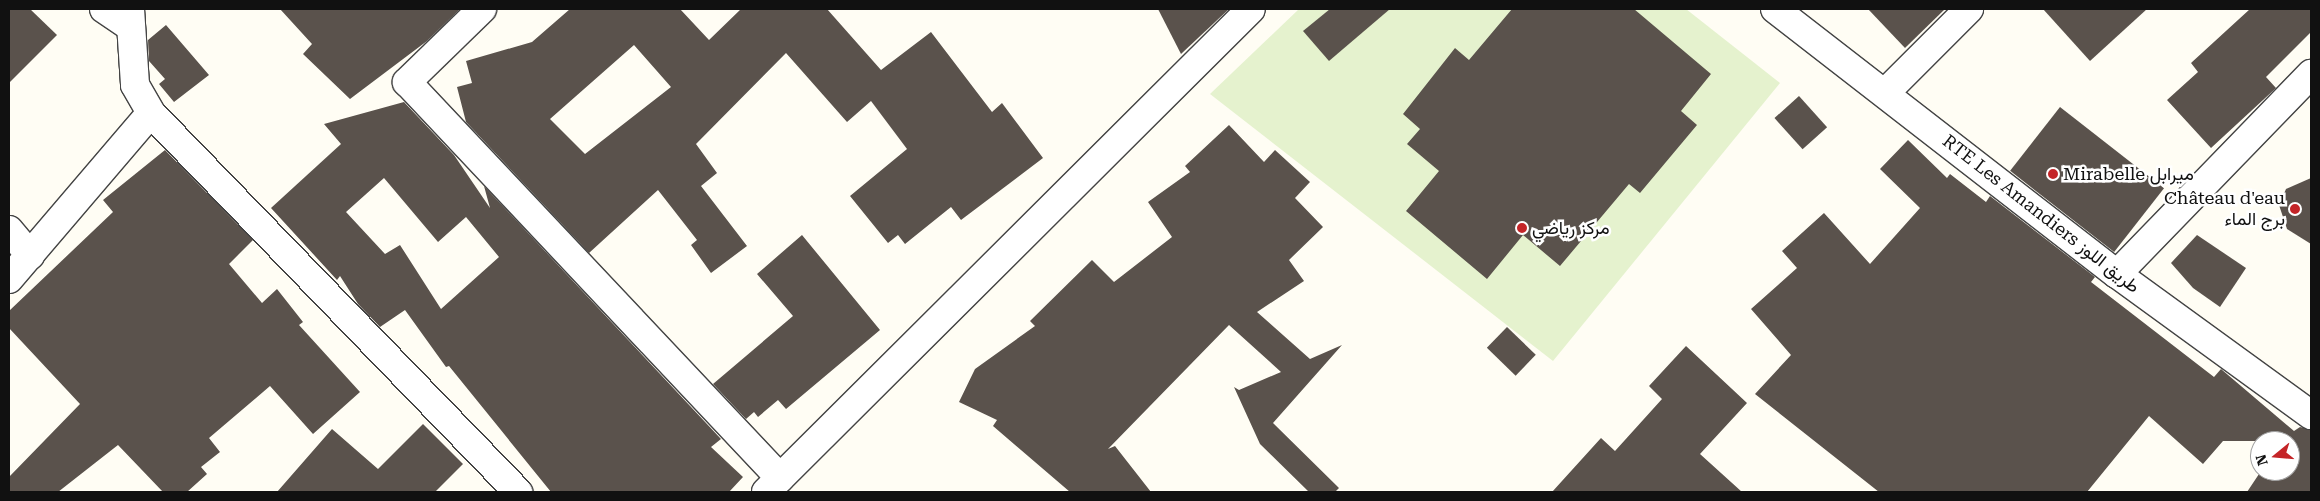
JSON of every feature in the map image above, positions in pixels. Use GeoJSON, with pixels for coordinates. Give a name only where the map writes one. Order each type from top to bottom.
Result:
{"type":"FeatureCollection","features":[{"type":"Feature","properties":{"kind":"street"},"geometry":{"type":"LineString","coordinates":[[104,9],[130,18],[134,85],[151,114],[518,492]]}},
{"type":"Feature","properties":{"kind":"street"},"geometry":{"type":"LineString","coordinates":[[482,9],[407,82],[773,485],[1251,9]]}},
{"type":"Feature","properties":{"kind":"street","name":"RTE Les Amandiers طريق اللوز"},"geometry":{"type":"LineString","coordinates":[[1775,9],[1885,92],[2117,274],[2311,415]]}},
{"type":"Feature","properties":{"kind":"street"},"geometry":{"type":"LineString","coordinates":[[1885,92],[1969,9]]}},
{"type":"Feature","properties":{"kind":"street"},"geometry":{"type":"LineString","coordinates":[[2117,274],[2311,74]]}},
{"type":"Feature","properties":{"kind":"street"},"geometry":{"type":"LineString","coordinates":[[9,279],[151,114]]}},
{"type":"Feature","properties":{"kind":"street"},"geometry":{"type":"LineString","coordinates":[[9,230],[30,255]]}},
{"type":"Feature","properties":{"kind":"green space","name":"مركز رياضي"},"geometry":{"type":"Polygon","coordinates":[[[1299,9],[1686,9],[1780,83],[1553,361],[1210,94],[1299,9]]]}},
{"type":"Feature","properties":{"kind":"building"},"geometry":{"type":"Polygon","coordinates":[[[9,9],[30,9],[57,35],[9,83],[9,9]]]}},
{"type":"Feature","properties":{"kind":"building"},"geometry":{"type":"Polygon","coordinates":[[[280,9],[460,9],[427,41],[350,99],[303,54],[312,44],[280,9]]]}},
{"type":"Feature","properties":{"kind":"building"},"geometry":{"type":"Polygon","coordinates":[[[570,9],[680,9],[709,40],[741,9],[827,9],[881,70],[931,32],[992,112],[1002,103],[1043,158],[961,220],[951,207],[905,244],[898,235],[888,243],[850,196],[907,149],[871,101],[847,122],[786,53],[696,144],[717,173],[701,186],[747,246],[711,273],[691,245],[697,240],[658,190],[589,253],[466,122],[457,87],[472,83],[466,61],[532,42],[570,9]],[[634,45],[550,119],[585,154],[671,87],[634,45]]]}},
{"type":"Feature","properties":{"kind":"building"},"geometry":{"type":"Polygon","coordinates":[[[1158,9],[1229,9],[1181,54],[1158,9]]]}},
{"type":"Feature","properties":{"kind":"building"},"geometry":{"type":"Polygon","coordinates":[[[1330,9],[1390,9],[1329,61],[1303,31],[1330,9]]]}},
{"type":"Feature","properties":{"kind":"building"},"geometry":{"type":"Polygon","coordinates":[[[1512,9],[1634,9],[1711,74],[1681,111],[1697,125],[1640,193],[1629,184],[1560,266],[1523,235],[1487,279],[1406,211],[1439,171],[1407,144],[1420,129],[1403,114],[1455,48],[1469,60],[1512,9]]]}},
{"type":"Feature","properties":{"kind":"building"},"geometry":{"type":"Polygon","coordinates":[[[1868,9],[1945,9],[1905,48],[1868,9]]]}},
{"type":"Feature","properties":{"kind":"building"},"geometry":{"type":"Polygon","coordinates":[[[2043,9],[2147,9],[2090,61],[2043,9]]]}},
{"type":"Feature","properties":{"kind":"building"},"geometry":{"type":"Polygon","coordinates":[[[2250,9],[2311,9],[2311,32],[2266,77],[2276,88],[2211,148],[2167,100],[2198,72],[2191,63],[2250,9]]]}},
{"type":"Feature","properties":{"kind":"building"},"geometry":{"type":"Polygon","coordinates":[[[166,25],[209,75],[174,102],[159,84],[165,79],[149,61],[148,40],[166,25]]]}},
{"type":"Feature","properties":{"kind":"building"},"geometry":{"type":"Polygon","coordinates":[[[1799,96],[1827,127],[1803,149],[1774,118],[1799,96]]]}},
{"type":"Feature","properties":{"kind":"building"},"geometry":{"type":"Polygon","coordinates":[[[404,102],[454,155],[490,208],[484,186],[721,439],[711,447],[743,477],[729,492],[551,492],[449,366],[446,367],[405,310],[380,327],[358,304],[340,276],[337,280],[271,208],[341,144],[324,124],[404,102]],[[384,178],[346,212],[385,254],[400,245],[441,309],[499,257],[466,217],[438,242],[384,178]]]}},
{"type":"Feature","properties":{"kind":"building"},"geometry":{"type":"Polygon","coordinates":[[[2060,107],[2164,188],[2114,252],[2010,171],[2060,107]]]}},
{"type":"Feature","properties":{"kind":"building"},"geometry":{"type":"Polygon","coordinates":[[[1229,125],[1264,162],[1275,150],[1310,182],[1295,198],[1323,227],[1289,260],[1304,281],[1257,312],[1310,359],[1342,345],[1273,423],[1339,488],[1335,492],[1309,492],[1260,444],[1234,387],[1239,390],[1281,372],[1229,325],[1108,449],[1115,446],[1151,492],[1070,492],[993,426],[997,420],[959,402],[975,369],[1035,326],[1030,321],[1092,260],[1114,282],[1172,237],[1148,202],[1190,172],[1185,166],[1229,125]]]}},
{"type":"Feature","properties":{"kind":"building"},"geometry":{"type":"Polygon","coordinates":[[[1908,140],[1947,178],[1950,174],[1986,202],[1990,196],[2095,277],[2091,282],[2214,377],[2221,369],[2294,431],[2250,431],[2250,441],[2223,441],[2203,464],[2149,416],[2087,492],[1879,492],[1755,394],[1791,355],[1751,309],[1797,268],[1782,251],[1824,213],[1870,264],[1920,208],[1880,169],[1908,140]]]}},
{"type":"Feature","properties":{"kind":"building"},"geometry":{"type":"Polygon","coordinates":[[[165,150],[253,240],[229,264],[262,303],[277,289],[303,322],[299,325],[360,392],[313,434],[270,386],[209,438],[220,452],[201,467],[207,474],[187,492],[163,492],[118,445],[58,492],[9,492],[9,477],[80,404],[9,328],[9,311],[113,212],[103,200],[165,150]]]}},
{"type":"Feature","properties":{"kind":"building","name":"Château d'eau برج الماء"},"geometry":{"type":"Polygon","coordinates":[[[2311,178],[2311,244],[2287,229],[2279,205],[2286,189],[2311,178]]]}},
{"type":"Feature","properties":{"kind":"building"},"geometry":{"type":"Polygon","coordinates":[[[802,235],[880,330],[786,409],[778,400],[758,417],[754,412],[746,419],[713,384],[793,316],[757,274],[802,235]]]}},
{"type":"Feature","properties":{"kind":"building"},"geometry":{"type":"Polygon","coordinates":[[[2197,235],[2246,268],[2220,307],[2193,288],[2171,263],[2197,235]]]}},
{"type":"Feature","properties":{"kind":"building"},"geometry":{"type":"Polygon","coordinates":[[[1507,327],[1536,355],[1516,376],[1487,348],[1507,327]]]}},
{"type":"Feature","properties":{"kind":"building"},"geometry":{"type":"Polygon","coordinates":[[[1686,346],[1747,403],[1700,454],[1742,492],[1552,492],[1601,438],[1615,451],[1662,399],[1649,386],[1686,346]]]}},
{"type":"Feature","properties":{"kind":"building"},"geometry":{"type":"Polygon","coordinates":[[[423,424],[463,464],[435,492],[277,492],[332,429],[378,469],[423,424]]]}},
{"type":"Feature","properties":{"kind":"building"},"geometry":{"type":"Polygon","coordinates":[[[2300,427],[2311,430],[2311,492],[2247,492],[2254,481],[2300,481],[2300,431],[2294,431],[2300,427]]]}},
{"type":"Feature","properties":{"kind":"place","name":"Mirabelle ميرابل"},"geometry":{"type":"Point","coordinates":[2053,174]}},
{"type":"Feature","properties":{"kind":"place","name":"Château d'eau برج الماء"},"geometry":{"type":"Point","coordinates":[2295,209]}},
{"type":"Feature","properties":{"kind":"place","name":"مركز رياضي"},"geometry":{"type":"Point","coordinates":[1522,228]}}]}
